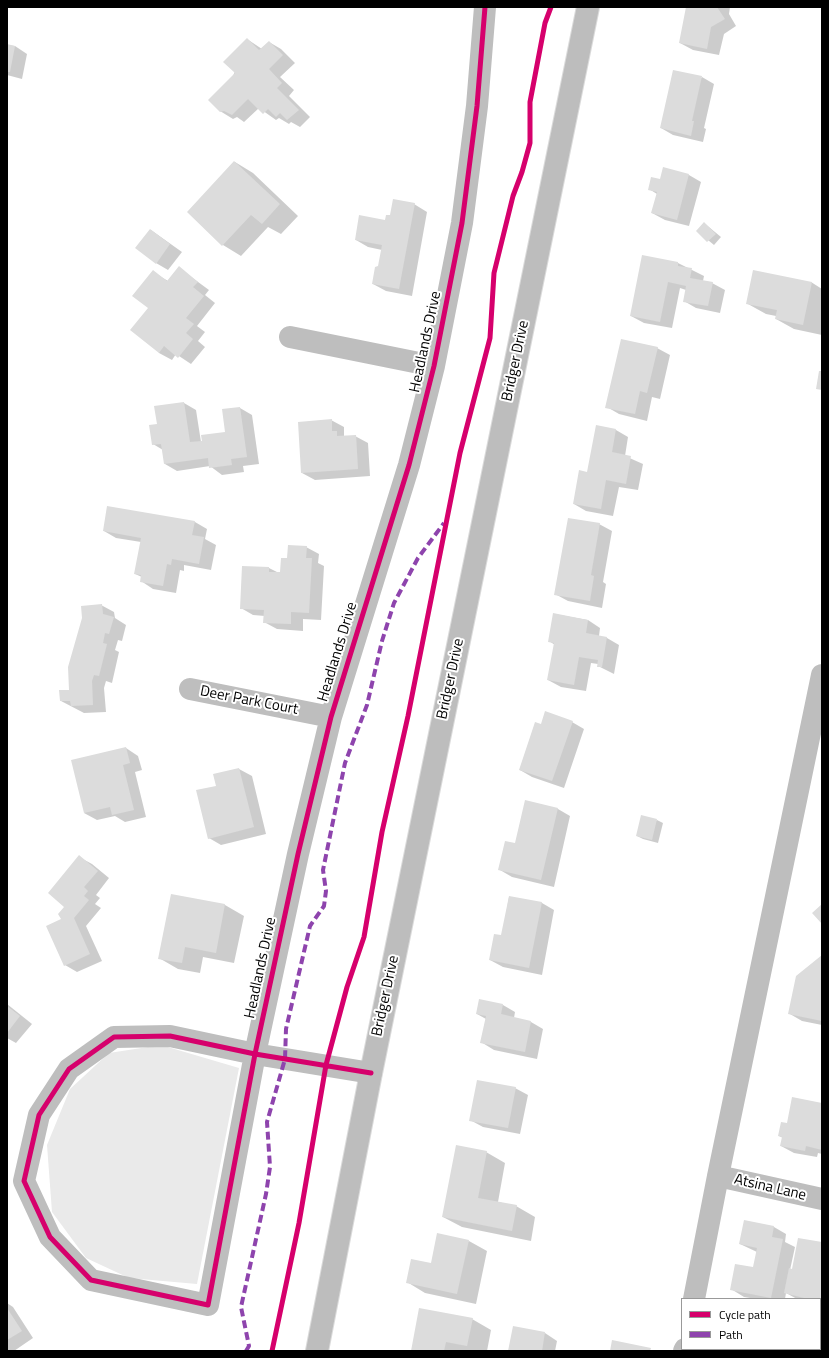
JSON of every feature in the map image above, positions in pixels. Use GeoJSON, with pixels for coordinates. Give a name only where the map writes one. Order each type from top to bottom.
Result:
{"type":"FeatureCollection","features":[{"type":"Feature","properties":{"kind":"main road","name":"Bridger Drive"},"geometry":{"type":"LineString","coordinates":[[317,1351],[371,1073],[588,7]]}},
{"type":"Feature","properties":{"kind":"street","name":"Headlands Drive"},"geometry":{"type":"LineString","coordinates":[[255,1054],[170,1036],[114,1036],[70,1069],[39,1115],[24,1181],[50,1237],[91,1280],[208,1305],[255,1054],[298,854],[331,718],[409,465],[434,366],[462,223],[477,106],[485,7]]}},
{"type":"Feature","properties":{"kind":"street"},"geometry":{"type":"LineString","coordinates":[[290,336],[434,366]]}},
{"type":"Feature","properties":{"kind":"street"},"geometry":{"type":"LineString","coordinates":[[694,1298],[822,674]]}},
{"type":"Feature","properties":{"kind":"street","name":"Deer Park Court"},"geometry":{"type":"LineString","coordinates":[[190,689],[331,718]]}},
{"type":"Feature","properties":{"kind":"street"},"geometry":{"type":"LineString","coordinates":[[255,1054],[371,1073]]}},
{"type":"Feature","properties":{"kind":"street","name":"Atsina Lane"},"geometry":{"type":"LineString","coordinates":[[718,1176],[822,1199]]}},
{"type":"Feature","properties":{"kind":"shaded area"},"geometry":{"type":"Polygon","coordinates":[[[161,1045],[239,1068],[197,1284],[129,1278],[86,1258],[52,1212],[47,1145],[70,1089],[109,1053],[161,1045]]]}},
{"type":"Feature","properties":{"kind":"building"},"geometry":{"type":"Polygon","coordinates":[[[686,7],[717,7],[725,19],[711,27],[707,49],[679,43],[686,7]]]}},
{"type":"Feature","properties":{"kind":"building"},"geometry":{"type":"Polygon","coordinates":[[[247,38],[259,50],[269,41],[283,55],[269,69],[282,83],[277,88],[299,110],[287,120],[280,113],[276,117],[268,109],[263,114],[248,99],[232,115],[224,111],[220,112],[208,100],[235,73],[223,62],[247,38]]]}},
{"type":"Feature","properties":{"kind":"building"},"geometry":{"type":"Polygon","coordinates":[[[7,44],[15,46],[10,72],[7,72],[7,44]]]}},
{"type":"Feature","properties":{"kind":"building"},"geometry":{"type":"Polygon","coordinates":[[[673,70],[702,76],[692,121],[694,121],[691,136],[660,128],[673,70]]]}},
{"type":"Feature","properties":{"kind":"building"},"geometry":{"type":"Polygon","coordinates":[[[234,161],[280,204],[262,224],[251,215],[222,246],[187,212],[234,161]]]}},
{"type":"Feature","properties":{"kind":"building"},"geometry":{"type":"Polygon","coordinates":[[[663,167],[689,174],[677,220],[651,213],[657,192],[648,190],[651,177],[660,179],[663,167]]]}},
{"type":"Feature","properties":{"kind":"building"},"geometry":{"type":"Polygon","coordinates":[[[393,199],[415,203],[399,289],[372,284],[375,267],[378,266],[382,245],[355,240],[359,215],[385,220],[386,215],[390,215],[393,199]]]}},
{"type":"Feature","properties":{"kind":"building"},"geometry":{"type":"Polygon","coordinates":[[[704,222],[716,234],[707,242],[696,231],[704,222]]]}},
{"type":"Feature","properties":{"kind":"building"},"geometry":{"type":"Polygon","coordinates":[[[150,229],[170,244],[156,264],[135,248],[150,229]]]}},
{"type":"Feature","properties":{"kind":"building"},"geometry":{"type":"Polygon","coordinates":[[[642,255],[678,262],[678,266],[692,268],[690,278],[713,282],[708,306],[683,302],[686,286],[668,282],[660,322],[630,316],[642,255]]]}},
{"type":"Feature","properties":{"kind":"building"},"geometry":{"type":"Polygon","coordinates":[[[179,266],[198,282],[193,287],[204,296],[186,318],[194,324],[186,333],[193,339],[178,358],[164,346],[159,353],[130,330],[148,308],[132,296],[153,270],[167,281],[179,266]]]}},
{"type":"Feature","properties":{"kind":"building"},"geometry":{"type":"Polygon","coordinates":[[[753,270],[812,282],[803,325],[775,319],[777,310],[746,304],[753,270]]]}},
{"type":"Feature","properties":{"kind":"building"},"geometry":{"type":"Polygon","coordinates":[[[621,339],[658,347],[647,393],[640,391],[635,414],[605,408],[621,339]]]}},
{"type":"Feature","properties":{"kind":"building"},"geometry":{"type":"Polygon","coordinates":[[[819,371],[822,371],[822,390],[816,389],[819,371]]]}},
{"type":"Feature","properties":{"kind":"building"},"geometry":{"type":"Polygon","coordinates":[[[184,402],[190,442],[202,441],[201,435],[225,432],[222,409],[240,407],[247,457],[231,459],[232,465],[209,468],[208,458],[164,464],[161,444],[152,445],[149,425],[157,424],[154,406],[184,402]]]}},
{"type":"Feature","properties":{"kind":"building"},"geometry":{"type":"Polygon","coordinates":[[[332,419],[332,431],[337,431],[337,436],[356,435],[358,469],[301,473],[298,422],[332,419]]]}},
{"type":"Feature","properties":{"kind":"building"},"geometry":{"type":"Polygon","coordinates":[[[596,425],[616,429],[612,452],[631,456],[626,484],[606,480],[601,509],[573,504],[579,470],[587,472],[596,425]]]}},
{"type":"Feature","properties":{"kind":"building"},"geometry":{"type":"Polygon","coordinates":[[[107,506],[195,521],[192,535],[204,537],[199,564],[172,559],[171,565],[167,564],[163,586],[140,582],[141,575],[134,574],[141,538],[103,531],[107,506]]]}},
{"type":"Feature","properties":{"kind":"building"},"geometry":{"type":"Polygon","coordinates":[[[568,518],[600,523],[591,575],[594,576],[590,601],[554,595],[568,518]]]}},
{"type":"Feature","properties":{"kind":"building"},"geometry":{"type":"Polygon","coordinates":[[[288,545],[307,546],[306,558],[312,558],[309,613],[291,612],[291,624],[263,623],[264,610],[240,609],[242,566],[269,567],[269,572],[280,572],[281,558],[287,558],[288,545]]]}},
{"type":"Feature","properties":{"kind":"building"},"geometry":{"type":"Polygon","coordinates":[[[102,604],[103,614],[114,617],[109,634],[105,633],[103,643],[107,644],[99,676],[94,675],[92,681],[93,705],[71,706],[70,701],[60,701],[59,690],[69,690],[68,667],[82,618],[81,606],[102,604]]]}},
{"type":"Feature","properties":{"kind":"building"},"geometry":{"type":"Polygon","coordinates":[[[553,613],[588,620],[586,633],[607,637],[602,667],[597,667],[598,660],[579,657],[574,685],[547,680],[554,643],[548,642],[553,613]]]}},
{"type":"Feature","properties":{"kind":"building"},"geometry":{"type":"Polygon","coordinates":[[[545,711],[573,721],[552,781],[519,770],[535,722],[541,724],[545,711]]]}},
{"type":"Feature","properties":{"kind":"building"},"geometry":{"type":"Polygon","coordinates":[[[126,747],[130,763],[123,765],[134,810],[112,815],[110,807],[84,813],[71,760],[126,747]]]}},
{"type":"Feature","properties":{"kind":"building"},"geometry":{"type":"Polygon","coordinates":[[[239,768],[254,827],[208,839],[196,790],[216,786],[213,774],[239,768]]]}},
{"type":"Feature","properties":{"kind":"building"},"geometry":{"type":"Polygon","coordinates":[[[525,800],[558,808],[541,880],[498,870],[505,841],[515,843],[525,800]]]}},
{"type":"Feature","properties":{"kind":"building"},"geometry":{"type":"Polygon","coordinates":[[[641,815],[657,819],[652,840],[636,836],[641,815]]]}},
{"type":"Feature","properties":{"kind":"building"},"geometry":{"type":"Polygon","coordinates":[[[79,855],[98,871],[84,887],[88,891],[84,896],[89,900],[74,918],[90,954],[64,966],[46,926],[61,919],[58,914],[64,907],[48,893],[79,855]]]}},
{"type":"Feature","properties":{"kind":"building"},"geometry":{"type":"Polygon","coordinates":[[[171,894],[225,904],[216,953],[185,947],[182,963],[158,959],[171,894]]]}},
{"type":"Feature","properties":{"kind":"building"},"geometry":{"type":"Polygon","coordinates":[[[509,896],[542,902],[529,968],[489,960],[494,934],[501,935],[509,896]]]}},
{"type":"Feature","properties":{"kind":"building"},"geometry":{"type":"Polygon","coordinates":[[[822,904],[822,924],[812,913],[822,904]]]}},
{"type":"Feature","properties":{"kind":"building"},"geometry":{"type":"Polygon","coordinates":[[[822,955],[822,1021],[788,1014],[796,976],[822,955]]]}},
{"type":"Feature","properties":{"kind":"building"},"geometry":{"type":"Polygon","coordinates":[[[479,999],[503,1004],[501,1014],[531,1021],[525,1052],[480,1043],[486,1016],[476,1014],[479,999]]]}},
{"type":"Feature","properties":{"kind":"building"},"geometry":{"type":"Polygon","coordinates":[[[7,1006],[20,1016],[7,1033],[7,1006]]]}},
{"type":"Feature","properties":{"kind":"building"},"geometry":{"type":"Polygon","coordinates":[[[477,1080],[516,1087],[508,1128],[469,1121],[477,1080]]]}},
{"type":"Feature","properties":{"kind":"building"},"geometry":{"type":"Polygon","coordinates":[[[792,1097],[822,1103],[822,1150],[806,1146],[805,1151],[780,1146],[782,1137],[778,1136],[781,1122],[787,1123],[792,1097]]]}},
{"type":"Feature","properties":{"kind":"building"},"geometry":{"type":"Polygon","coordinates":[[[456,1145],[487,1151],[478,1198],[517,1205],[512,1231],[442,1217],[456,1145]]]}},
{"type":"Feature","properties":{"kind":"building"},"geometry":{"type":"Polygon","coordinates":[[[744,1220],[774,1226],[772,1237],[783,1239],[771,1298],[730,1290],[735,1264],[753,1267],[757,1248],[739,1244],[744,1220]]]}},
{"type":"Feature","properties":{"kind":"building"},"geometry":{"type":"Polygon","coordinates":[[[437,1233],[469,1240],[457,1294],[406,1283],[411,1259],[431,1263],[437,1233]]]}},
{"type":"Feature","properties":{"kind":"building"},"geometry":{"type":"Polygon","coordinates":[[[798,1238],[822,1242],[822,1309],[821,1298],[804,1298],[784,1293],[789,1268],[792,1269],[798,1238]]]}},
{"type":"Feature","properties":{"kind":"building"},"geometry":{"type":"Polygon","coordinates":[[[7,1308],[22,1331],[7,1340],[7,1308]]]}},
{"type":"Feature","properties":{"kind":"building"},"geometry":{"type":"Polygon","coordinates":[[[419,1308],[473,1318],[467,1346],[446,1342],[444,1351],[411,1351],[419,1308]]]}},
{"type":"Feature","properties":{"kind":"building"},"geometry":{"type":"Polygon","coordinates":[[[513,1326],[545,1332],[542,1351],[508,1351],[513,1326]]]}},
{"type":"Feature","properties":{"kind":"building"},"geometry":{"type":"Polygon","coordinates":[[[612,1340],[651,1348],[650,1351],[610,1351],[612,1340]]]}},
{"type":"Feature","properties":{"kind":"building"},"geometry":{"type":"Polygon","coordinates":[[[720,1350],[758,1350],[758,1351],[720,1350]]]}},
{"type":"Feature","properties":{"kind":"building"},"geometry":{"type":"Polygon","coordinates":[[[778,1350],[808,1350],[808,1351],[778,1350]]]}},
{"type":"Feature","properties":{"kind":"marked path"},"geometry":{"type":"LineString","coordinates":[[246,1351],[249,1346],[241,1307],[266,1194],[270,1167],[267,1122],[285,1059],[286,1029],[310,926],[324,906],[326,891],[323,870],[345,763],[367,705],[382,641],[394,603],[418,558],[444,523]]}},
{"type":"Feature","properties":{"kind":"cycle path"},"geometry":{"type":"LineString","coordinates":[[371,1073],[255,1054],[170,1036],[114,1037],[69,1069],[39,1115],[24,1181],[50,1237],[91,1280],[208,1305],[255,1054],[298,854],[331,717],[409,465],[434,366],[462,223],[477,106],[485,7]]}},
{"type":"Feature","properties":{"kind":"cycle path"},"geometry":{"type":"LineString","coordinates":[[272,1351],[299,1223],[326,1065],[347,987],[364,937],[382,832],[408,716],[460,453],[490,338],[494,273],[513,196],[522,172],[530,143],[530,102],[545,23],[551,7]]}}]}
